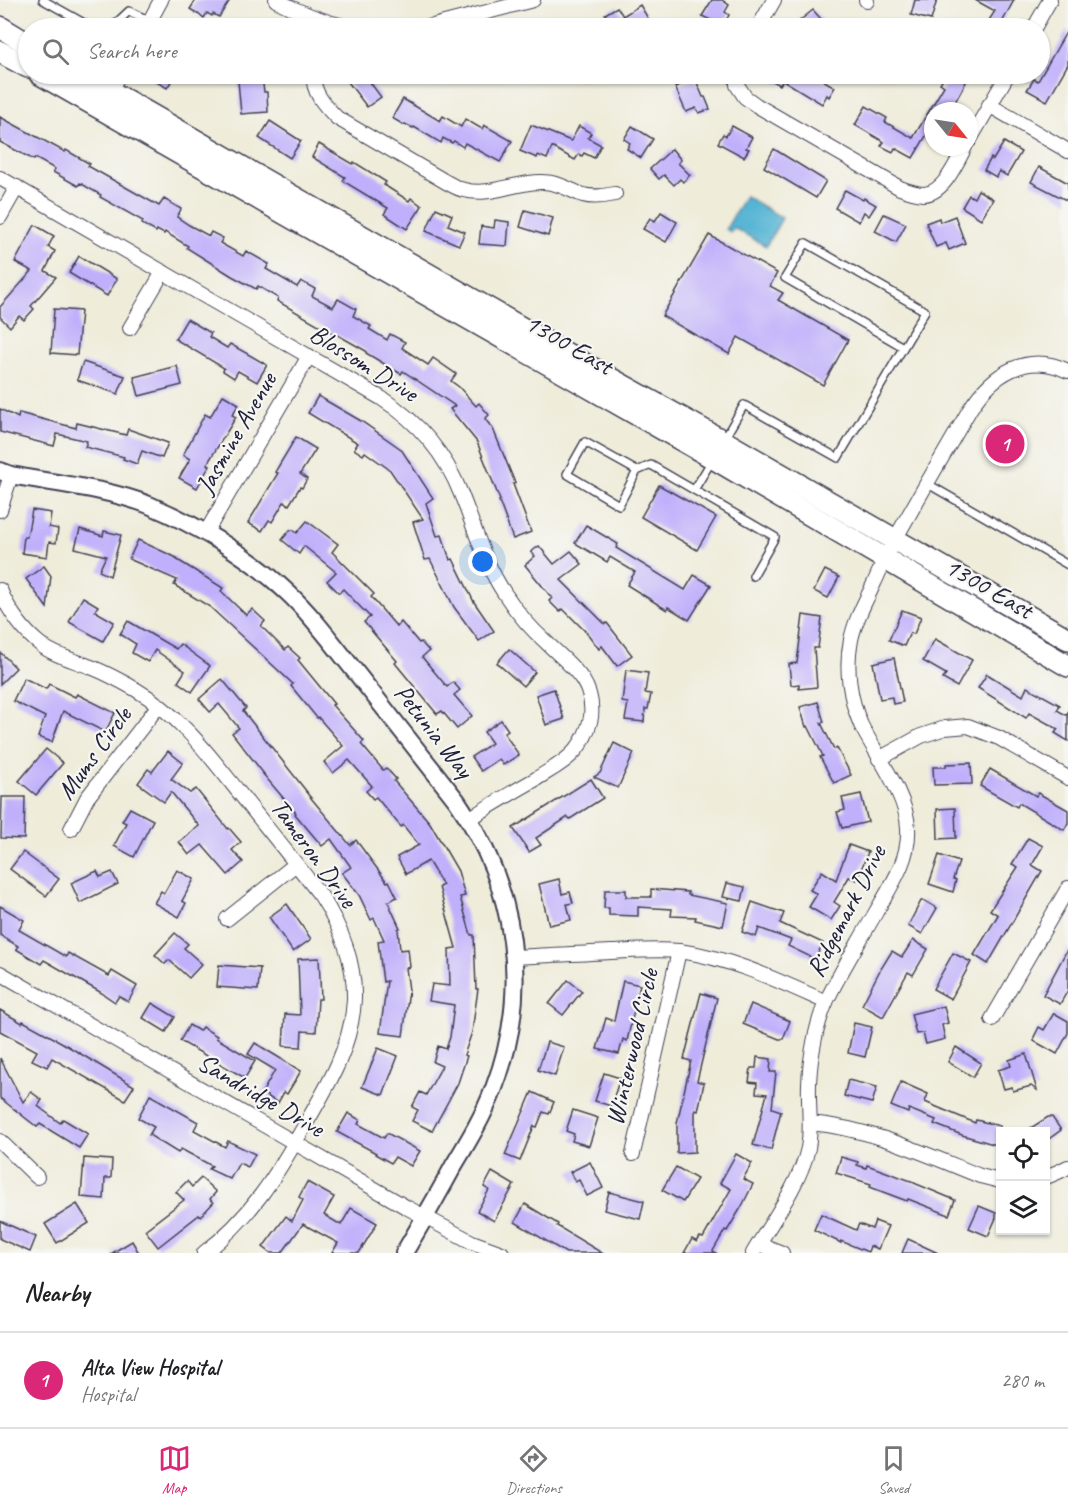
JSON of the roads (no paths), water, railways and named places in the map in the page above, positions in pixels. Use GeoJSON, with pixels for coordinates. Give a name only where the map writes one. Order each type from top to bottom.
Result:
{"type":"FeatureCollection","features":[{"type":"Feature","properties":{"kind":"main road"},"geometry":{"type":"LineString","coordinates":[[0,27],[18,38]]}},
{"type":"Feature","properties":{"kind":"main road"},"geometry":{"type":"LineString","coordinates":[[0,52],[18,62]]}},
{"type":"Feature","properties":{"kind":"main road","name":"1300 East"},"geometry":{"type":"LineString","coordinates":[[84,84],[110,90],[588,366],[885,558],[1068,666]]}},
{"type":"Feature","properties":{"kind":"main road","name":"1300 East"},"geometry":{"type":"LineString","coordinates":[[718,449],[896,540],[1068,639]]}},
{"type":"Feature","properties":{"kind":"street"},"geometry":{"type":"LineString","coordinates":[[152,18],[161,0]]}},
{"type":"Feature","properties":{"kind":"street"},"geometry":{"type":"LineString","coordinates":[[276,0],[310,18]]}},
{"type":"Feature","properties":{"kind":"street"},"geometry":{"type":"LineString","coordinates":[[464,18],[533,0]]}},
{"type":"Feature","properties":{"kind":"street"},"geometry":{"type":"LineString","coordinates":[[764,18],[774,0]]}},
{"type":"Feature","properties":{"kind":"street"},"geometry":{"type":"LineString","coordinates":[[1040,18],[1050,0]]}},
{"type":"Feature","properties":{"kind":"street"},"geometry":{"type":"LineString","coordinates":[[315,84],[316,93],[337,118],[463,190],[482,192],[543,182],[556,184],[584,195],[599,197],[615,194]]}},
{"type":"Feature","properties":{"kind":"street"},"geometry":{"type":"LineString","coordinates":[[739,84],[745,97],[756,105],[900,188],[913,193],[926,194],[938,188],[947,178],[960,156]]}},
{"type":"Feature","properties":{"kind":"street"},"geometry":{"type":"LineString","coordinates":[[978,125],[1002,84]]}},
{"type":"Feature","properties":{"kind":"street"},"geometry":{"type":"LineString","coordinates":[[989,105],[1068,151]]}},
{"type":"Feature","properties":{"kind":"street","name":"Blossom Drive"},"geometry":{"type":"LineString","coordinates":[[0,177],[397,408],[435,446],[461,492],[480,547],[504,593],[523,618],[569,662],[582,678],[590,697],[591,717],[585,736],[573,753],[557,766],[469,819]]}},
{"type":"Feature","properties":{"kind":"street"},"geometry":{"type":"LineString","coordinates":[[0,217],[17,187]]}},
{"type":"Feature","properties":{"kind":"street"},"geometry":{"type":"LineString","coordinates":[[130,327],[163,272]]}},
{"type":"Feature","properties":{"kind":"street","name":"Jasmine Avenue"},"geometry":{"type":"LineString","coordinates":[[206,534],[309,356]]}},
{"type":"Feature","properties":{"kind":"street","name":"Ridgemark Drive"},"geometry":{"type":"LineString","coordinates":[[756,1248],[804,1162],[810,1123],[809,1084],[812,1056],[826,1002],[898,874],[906,851],[908,828],[905,809],[897,788],[856,715],[848,665],[851,640],[857,621],[885,558],[977,399],[992,381],[1010,370],[1028,364],[1046,364],[1068,371]]}},
{"type":"Feature","properties":{"kind":"street"},"geometry":{"type":"LineString","coordinates":[[0,510],[6,473]]}},
{"type":"Feature","properties":{"kind":"street","name":"Petunia Way"},"geometry":{"type":"LineString","coordinates":[[6,473],[119,495],[149,505],[206,534],[264,572],[288,592],[308,614],[457,801],[483,842],[503,895],[509,924],[514,957],[512,1027],[503,1062],[477,1126],[404,1253]]}},
{"type":"Feature","properties":{"kind":"street","name":"Tameron Drive"},"geometry":{"type":"LineString","coordinates":[[0,590],[7,606],[22,627],[42,645],[66,658],[116,678],[159,705],[186,729],[321,896],[334,916],[346,944],[352,971],[354,998],[351,1027],[342,1057],[328,1086],[273,1179],[235,1225],[204,1253]]}},
{"type":"Feature","properties":{"kind":"street","name":"Mums Circle"},"geometry":{"type":"LineString","coordinates":[[71,829],[87,798],[159,705]]}},
{"type":"Feature","properties":{"kind":"street"},"geometry":{"type":"LineString","coordinates":[[879,759],[921,736],[945,728],[968,726],[999,738],[1068,778]]}},
{"type":"Feature","properties":{"kind":"street"},"geometry":{"type":"LineString","coordinates":[[227,920],[296,864]]}},
{"type":"Feature","properties":{"kind":"street"},"geometry":{"type":"LineString","coordinates":[[992,1019],[1068,888]]}},
{"type":"Feature","properties":{"kind":"street"},"geometry":{"type":"LineString","coordinates":[[514,957],[649,950],[679,951],[707,956],[743,967],[826,1002]]}},
{"type":"Feature","properties":{"kind":"street","name":"Winterwood Circle"},"geometry":{"type":"LineString","coordinates":[[633,1154],[679,951]]}},
{"type":"Feature","properties":{"kind":"street","name":"Sandridge Drive"},"geometry":{"type":"LineString","coordinates":[[0,973],[425,1217],[472,1242],[502,1253]]}},
{"type":"Feature","properties":{"kind":"street"},"geometry":{"type":"LineString","coordinates":[[810,1123],[858,1130],[996,1180]]}},
{"type":"Feature","properties":{"kind":"street"},"geometry":{"type":"LineString","coordinates":[[0,1141],[38,1177]]}},
{"type":"Feature","properties":{"kind":"street"},"geometry":{"type":"LineString","coordinates":[[1050,1175],[1068,1167]]}},
{"type":"Feature","properties":{"kind":"street"},"geometry":{"type":"LineString","coordinates":[[756,1248],[782,1253]]}},
{"type":"Feature","properties":{"kind":"lane"},"geometry":{"type":"LineString","coordinates":[[43,0],[75,18]]}},
{"type":"Feature","properties":{"kind":"lane"},"geometry":{"type":"LineString","coordinates":[[122,18],[129,11],[138,18]]}},
{"type":"Feature","properties":{"kind":"lane"},"geometry":{"type":"LineString","coordinates":[[694,490],[744,405],[838,458],[925,311],[806,243],[785,278],[903,347]]}},
{"type":"Feature","properties":{"kind":"lane"},"geometry":{"type":"LineString","coordinates":[[637,471],[585,442],[567,474],[619,504],[637,471],[651,465],[775,537],[753,576]]}},
{"type":"Feature","properties":{"kind":"lane"},"geometry":{"type":"LineString","coordinates":[[928,484],[1068,565]]}},
{"type":"Feature","properties":{"kind":"water"},"geometry":{"type":"Polygon","coordinates":[[[745,196],[782,218],[766,246],[734,228],[731,232],[726,229],[745,196]]]}},
{"type":"Feature","properties":{"kind":"place","name":"Alta View Hospital"},"geometry":{"type":"Point","coordinates":[1005,444]}}]}
